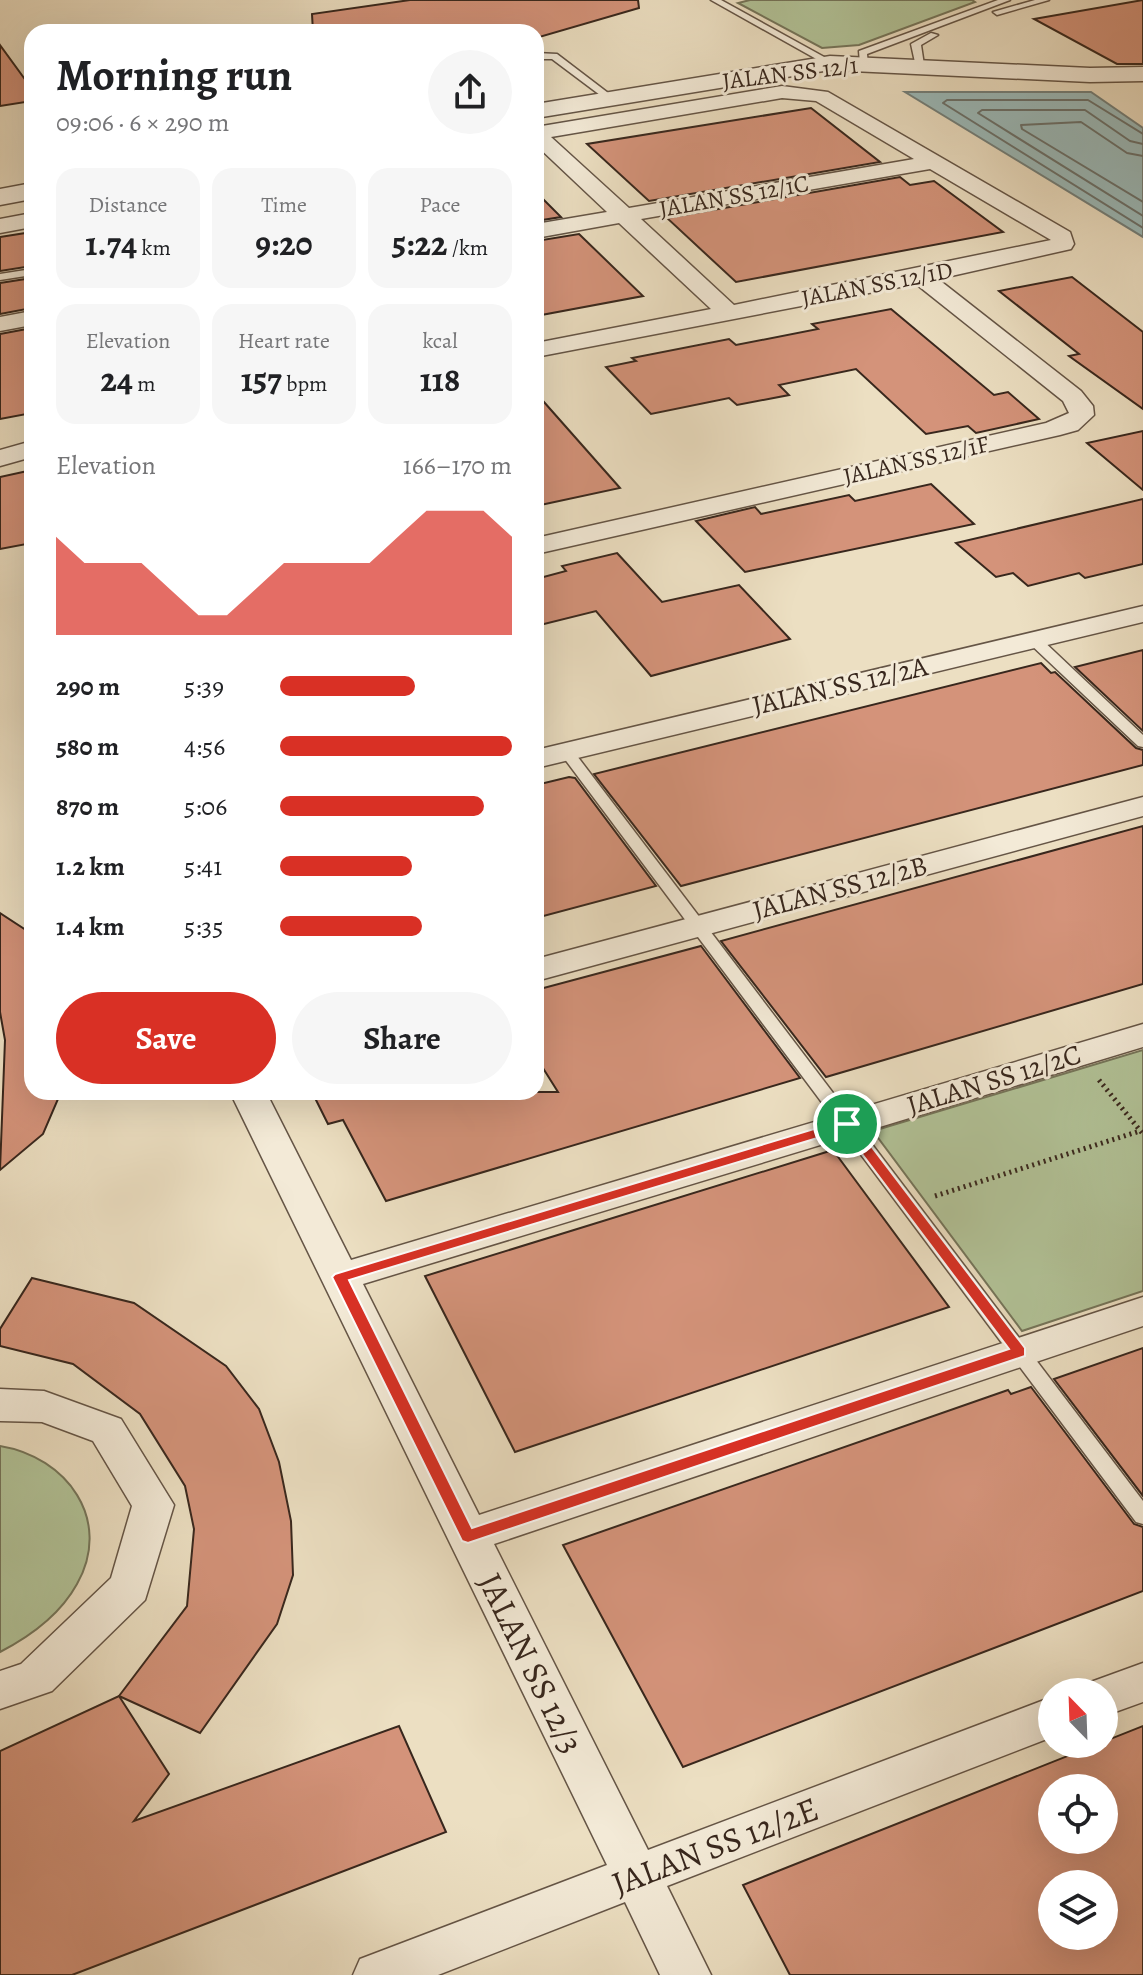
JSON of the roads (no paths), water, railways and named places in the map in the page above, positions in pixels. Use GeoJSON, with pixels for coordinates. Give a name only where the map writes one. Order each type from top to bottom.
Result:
{"type":"FeatureCollection","features":[{"type":"Feature","properties":{"kind":"street","name":"JALAN SS 12/1"},"geometry":{"type":"LineString","coordinates":[[544,101],[605,95],[825,60],[864,58],[1090,75],[1143,74]]}},
{"type":"Feature","properties":{"kind":"street","name":"JALAN SS 12/1"},"geometry":{"type":"LineString","coordinates":[[917,61],[1143,65]]}},
{"type":"Feature","properties":{"kind":"street"},"geometry":{"type":"LineString","coordinates":[[544,132],[794,91],[821,96],[932,162]]}},
{"type":"Feature","properties":{"kind":"street","name":"JALAN SS 12/1"},"geometry":{"type":"LineString","coordinates":[[544,109],[605,95]]}},
{"type":"Feature","properties":{"kind":"street"},"geometry":{"type":"LineString","coordinates":[[544,140],[728,312]]}},
{"type":"Feature","properties":{"kind":"street","name":"JALAN SS 12/1C"},"geometry":{"type":"LineString","coordinates":[[544,230],[932,162]]}},
{"type":"Feature","properties":{"kind":"street","name":"JALAN SS 12/1D"},"geometry":{"type":"LineString","coordinates":[[544,348],[920,276],[1053,249],[1063,244],[1062,237],[932,162]]}},
{"type":"Feature","properties":{"kind":"street"},"geometry":{"type":"LineString","coordinates":[[0,185],[24,181]]}},
{"type":"Feature","properties":{"kind":"street"},"geometry":{"type":"LineString","coordinates":[[0,197],[24,192]]}},
{"type":"Feature","properties":{"kind":"street"},"geometry":{"type":"LineString","coordinates":[[0,226],[24,222]]}},
{"type":"Feature","properties":{"kind":"street","name":"JALAN SS 12/1F"},"geometry":{"type":"LineString","coordinates":[[544,544],[1051,430],[1069,425],[1082,415],[1081,406],[1072,396],[920,276]]}},
{"type":"Feature","properties":{"kind":"street"},"geometry":{"type":"LineString","coordinates":[[0,324],[24,320]]}},
{"type":"Feature","properties":{"kind":"street"},"geometry":{"type":"LineString","coordinates":[[0,450],[24,448]]}},
{"type":"Feature","properties":{"kind":"street"},"geometry":{"type":"LineString","coordinates":[[0,458],[24,450]]}},
{"type":"Feature","properties":{"kind":"street","name":"JALAN SS 12/2A"},"geometry":{"type":"LineString","coordinates":[[544,757],[1143,614]]}},
{"type":"Feature","properties":{"kind":"street","name":"JALAN SS 12/2B"},"geometry":{"type":"LineString","coordinates":[[544,968],[1143,806]]}},
{"type":"Feature","properties":{"kind":"street","name":"JALAN SS 12/2C"},"geometry":{"type":"LineString","coordinates":[[340,1277],[1143,1035]]}},
{"type":"Feature","properties":{"kind":"street","name":"JALAN SS 12/3"},"geometry":{"type":"LineString","coordinates":[[252,1100],[686,1975]]}},
{"type":"Feature","properties":{"kind":"street"},"geometry":{"type":"LineString","coordinates":[[468,1536],[1143,1311]]}},
{"type":"Feature","properties":{"kind":"street"},"geometry":{"type":"LineString","coordinates":[[0,1405],[44,1407],[107,1430],[153,1505],[130,1587],[36,1678],[0,1690]]}},
{"type":"Feature","properties":{"kind":"street"},"geometry":{"type":"LineString","coordinates":[[1118,1692],[1143,1682]]}},
{"type":"Feature","properties":{"kind":"street","name":"JALAN SS 12/2E"},"geometry":{"type":"LineString","coordinates":[[378,1975],[1038,1722]]}},
{"type":"Feature","properties":{"kind":"lane"},"geometry":{"type":"LineString","coordinates":[[715,0],[825,60]]}},
{"type":"Feature","properties":{"kind":"lane"},"geometry":{"type":"LineString","coordinates":[[864,58],[1006,0]]}},
{"type":"Feature","properties":{"kind":"lane"},"geometry":{"type":"LineString","coordinates":[[917,61],[916,44],[922,40],[1017,5],[1045,0]]}},
{"type":"Feature","properties":{"kind":"lane"},"geometry":{"type":"LineString","coordinates":[[544,56],[554,56],[605,95]]}},
{"type":"Feature","properties":{"kind":"lane"},"geometry":{"type":"LineString","coordinates":[[0,277],[24,273]]}},
{"type":"Feature","properties":{"kind":"lane"},"geometry":{"type":"LineString","coordinates":[[1034,640],[1143,743]]}},
{"type":"Feature","properties":{"kind":"lane"},"geometry":{"type":"LineString","coordinates":[[566,751],[1143,1516]]}},
{"type":"Feature","properties":{"kind":"water"},"geometry":{"type":"Polygon","coordinates":[[[905,92],[1091,92],[1143,128],[1143,237],[905,92]]]}}]}
